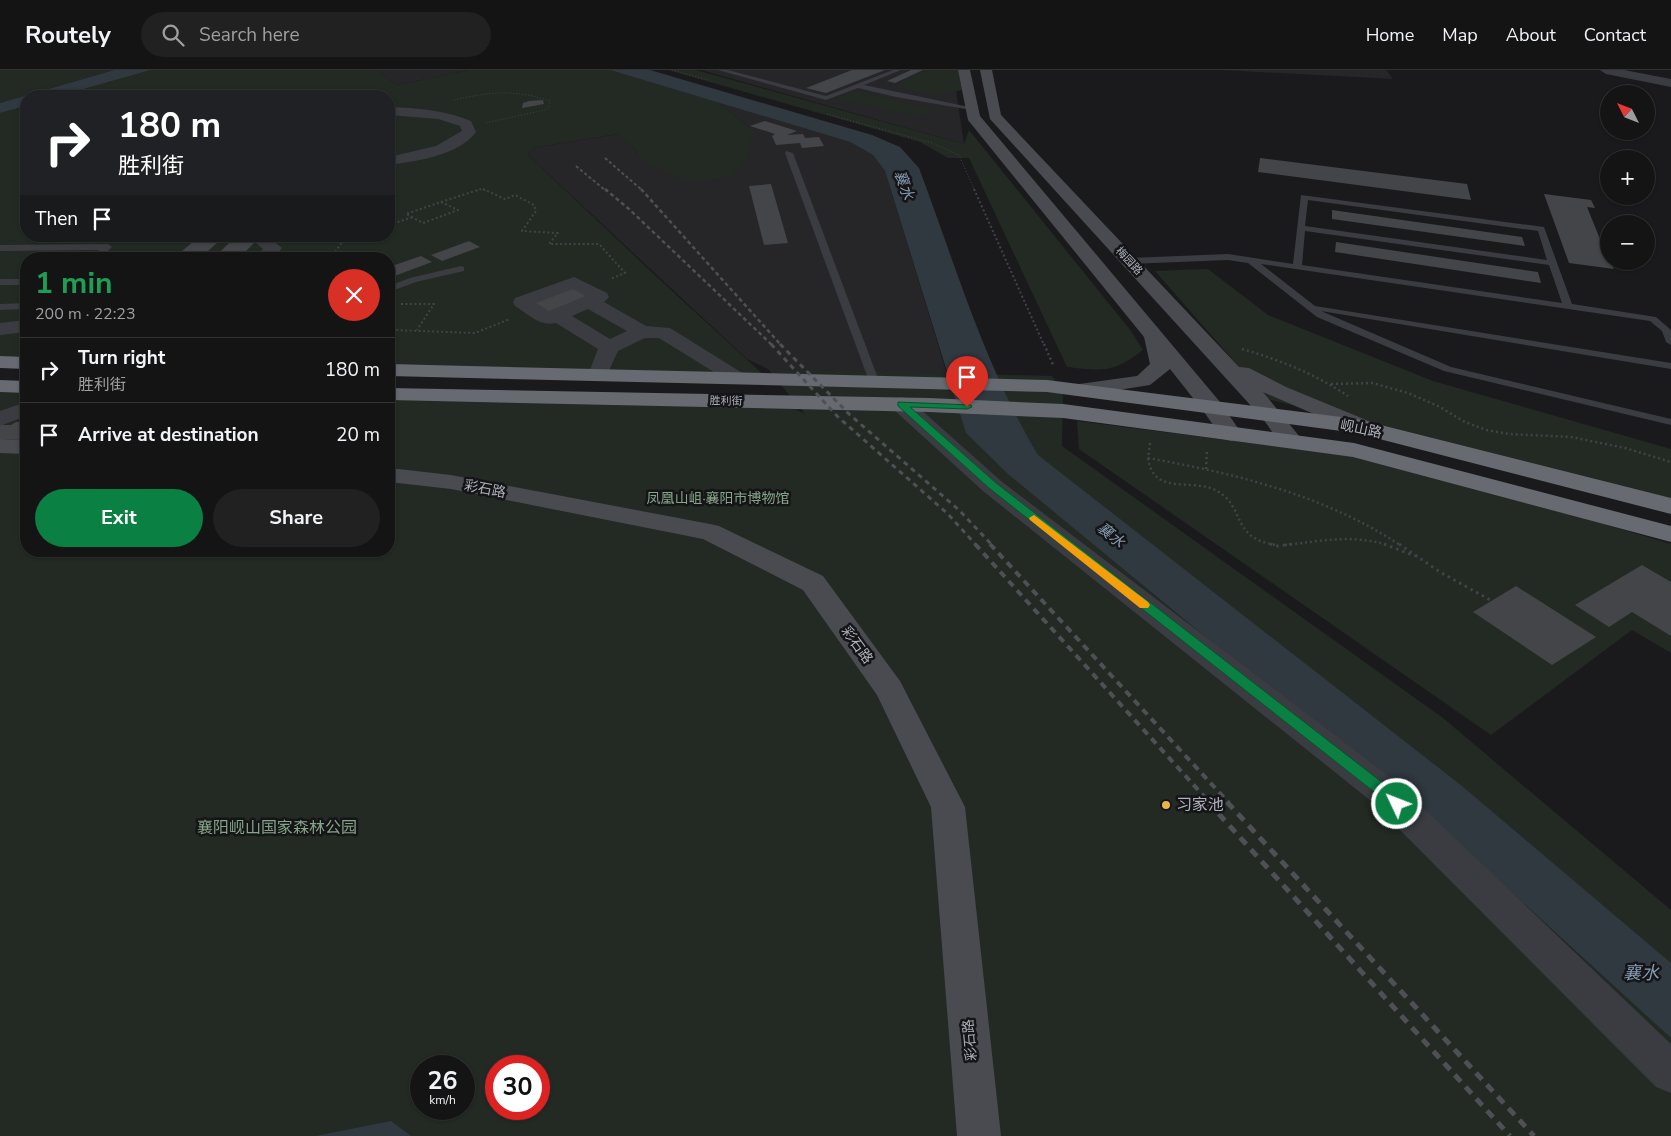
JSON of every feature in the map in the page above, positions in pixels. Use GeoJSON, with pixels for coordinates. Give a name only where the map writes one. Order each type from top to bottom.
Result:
{"type":"FeatureCollection","features":[{"type":"Feature","properties":{"kind":"highway"},"geometry":{"type":"LineString","coordinates":[[0,362],[20,363]]}},
{"type":"Feature","properties":{"kind":"highway","name":"胜利街"},"geometry":{"type":"LineString","coordinates":[[395,370],[927,382],[1063,388]]}},
{"type":"Feature","properties":{"kind":"highway"},"geometry":{"type":"LineString","coordinates":[[0,386],[20,387]]}},
{"type":"Feature","properties":{"kind":"highway","name":"岘山路"},"geometry":{"type":"LineString","coordinates":[[1063,388],[1271,414],[1368,429],[1671,506]]}},
{"type":"Feature","properties":{"kind":"highway","name":"胜利街"},"geometry":{"type":"LineString","coordinates":[[395,394],[915,405],[1063,411]]}},
{"type":"Feature","properties":{"kind":"highway","name":"岘山路"},"geometry":{"type":"LineString","coordinates":[[1063,411],[1354,450],[1671,534]]}},
{"type":"Feature","properties":{"kind":"main road"},"geometry":{"type":"LineString","coordinates":[[964,70],[973,117],[1212,407],[1231,434]]}},
{"type":"Feature","properties":{"kind":"main road","name":"梅园路"},"geometry":{"type":"LineString","coordinates":[[986,70],[995,116],[1271,414],[1293,442]]}},
{"type":"Feature","properties":{"kind":"main road"},"geometry":{"type":"LineString","coordinates":[[1063,388],[1143,381],[1161,366],[1154,337]]}},
{"type":"Feature","properties":{"kind":"main road"},"geometry":{"type":"LineString","coordinates":[[1221,360],[1278,392],[1368,429]]}},
{"type":"Feature","properties":{"kind":"main road","name":"彩石路"},"geometry":{"type":"LineString","coordinates":[[395,476],[451,482],[710,532],[813,583],[889,690],[948,807],[979,1136]]}},
{"type":"Feature","properties":{"kind":"street"},"geometry":{"type":"LineString","coordinates":[[1606,70],[1671,83]]}},
{"type":"Feature","properties":{"kind":"street"},"geometry":{"type":"LineString","coordinates":[[395,114],[435,114],[453,118],[466,124],[469,132],[447,148],[395,160]]}},
{"type":"Feature","properties":{"kind":"street"},"geometry":{"type":"LineString","coordinates":[[588,295],[548,319],[522,302],[574,282],[614,316],[642,332]]}},
{"type":"Feature","properties":{"kind":"street"},"geometry":{"type":"LineString","coordinates":[[557,315],[609,347]]}},
{"type":"Feature","properties":{"kind":"street"},"geometry":{"type":"LineString","coordinates":[[582,330],[614,316]]}},
{"type":"Feature","properties":{"kind":"street"},"geometry":{"type":"LineString","coordinates":[[0,329],[20,327]]}},
{"type":"Feature","properties":{"kind":"street"},"geometry":{"type":"LineString","coordinates":[[598,375],[609,347],[642,332],[663,332],[737,378]]}},
{"type":"Feature","properties":{"kind":"street"},"geometry":{"type":"LineString","coordinates":[[915,405],[992,486],[1383,791],[1671,1072]]}},
{"type":"Feature","properties":{"kind":"street"},"geometry":{"type":"LineString","coordinates":[[0,420],[20,411]]}},
{"type":"Feature","properties":{"kind":"lane"},"geometry":{"type":"LineString","coordinates":[[721,70],[826,98],[898,70]]}},
{"type":"Feature","properties":{"kind":"lane"},"geometry":{"type":"LineString","coordinates":[[859,86],[896,95],[971,108]]}},
{"type":"Feature","properties":{"kind":"lane"},"geometry":{"type":"LineString","coordinates":[[789,153],[874,381]]}},
{"type":"Feature","properties":{"kind":"lane"},"geometry":{"type":"LineString","coordinates":[[1297,267],[1304,197],[1541,229],[1568,306]]}},
{"type":"Feature","properties":{"kind":"lane"},"geometry":{"type":"LineString","coordinates":[[1301,228],[1553,263]]}},
{"type":"Feature","properties":{"kind":"lane"},"geometry":{"type":"LineString","coordinates":[[0,248],[108,247],[102,252]]}},
{"type":"Feature","properties":{"kind":"lane"},"geometry":{"type":"LineString","coordinates":[[1129,261],[1228,256],[1568,306],[1653,319],[1666,330],[1671,342]]}},
{"type":"Feature","properties":{"kind":"lane"},"geometry":{"type":"LineString","coordinates":[[1250,260],[1320,314],[1448,369],[1671,422]]}},
{"type":"Feature","properties":{"kind":"lane"},"geometry":{"type":"LineString","coordinates":[[395,287],[413,280],[461,269]]}},
{"type":"Feature","properties":{"kind":"lane"},"geometry":{"type":"LineString","coordinates":[[0,282],[20,282]]}},
{"type":"Feature","properties":{"kind":"lane"},"geometry":{"type":"LineString","coordinates":[[0,307],[20,306]]}},
{"type":"Feature","properties":{"kind":"lane"},"geometry":{"type":"LineString","coordinates":[[1310,306],[1671,366]]}},
{"type":"Feature","properties":{"kind":"path"},"geometry":{"type":"LineString","coordinates":[[672,70],[711,81]]}},
{"type":"Feature","properties":{"kind":"path"},"geometry":{"type":"LineString","coordinates":[[452,100],[508,90],[550,101],[549,107],[535,114],[467,127]]}},
{"type":"Feature","properties":{"kind":"path"},"geometry":{"type":"LineString","coordinates":[[826,114],[932,144],[959,154],[1063,388]]}},
{"type":"Feature","properties":{"kind":"path"},"geometry":{"type":"LineString","coordinates":[[441,202],[458,210],[423,223],[406,214],[441,202],[482,189],[504,199],[515,195],[534,204],[536,211],[522,231],[558,233],[549,244],[600,244],[626,273],[588,295]]}},
{"type":"Feature","properties":{"kind":"path"},"geometry":{"type":"LineString","coordinates":[[395,224],[413,217]]}},
{"type":"Feature","properties":{"kind":"path"},"geometry":{"type":"LineString","coordinates":[[263,247],[277,242]]}},
{"type":"Feature","properties":{"kind":"path"},"geometry":{"type":"LineString","coordinates":[[335,252],[343,242]]}},
{"type":"Feature","properties":{"kind":"path"},"geometry":{"type":"LineString","coordinates":[[395,304],[434,304],[417,331]]}},
{"type":"Feature","properties":{"kind":"path"},"geometry":{"type":"LineString","coordinates":[[395,330],[475,333],[534,310]]}},
{"type":"Feature","properties":{"kind":"path"},"geometry":{"type":"LineString","coordinates":[[1331,384],[1372,383],[1408,393],[1440,407],[1463,421],[1486,430],[1509,434],[1571,437],[1625,448],[1671,462]]}},
{"type":"Feature","properties":{"kind":"path"},"geometry":{"type":"LineString","coordinates":[[1152,423],[1148,467],[1155,478],[1167,482],[1197,485],[1216,490],[1232,502],[1236,518],[1245,533],[1261,542],[1276,546],[1313,540],[1354,539],[1383,544],[1421,559]]}},
{"type":"Feature","properties":{"kind":"path"},"geometry":{"type":"LineString","coordinates":[[1148,458],[1201,468],[1292,492],[1346,513],[1392,538],[1462,586],[1492,601]]}},
{"type":"Feature","properties":{"kind":"shaded area"},"geometry":{"type":"Polygon","coordinates":[[[380,70],[469,70],[397,85],[380,73],[380,70]]]}},
{"type":"Feature","properties":{"kind":"shaded area"},"geometry":{"type":"Polygon","coordinates":[[[701,70],[953,70],[964,144],[701,70]]]}},
{"type":"Feature","properties":{"kind":"shaded area"},"geometry":{"type":"Polygon","coordinates":[[[1222,70],[1386,70],[1393,79],[1222,70]]]}},
{"type":"Feature","properties":{"kind":"shaded area"},"geometry":{"type":"Polygon","coordinates":[[[718,102],[850,142],[873,155],[885,171],[947,374],[848,372],[901,531],[768,369],[747,359],[528,155],[532,148],[618,134],[635,149],[639,157],[754,131],[718,102]]]}},
{"type":"Feature","properties":{"kind":"green space"},"geometry":{"type":"Polygon","coordinates":[[[0,70],[114,70],[45,90],[20,90],[20,97],[0,103],[0,70]]]}},
{"type":"Feature","properties":{"kind":"green space"},"geometry":{"type":"Polygon","coordinates":[[[151,70],[380,70],[380,73],[397,85],[469,70],[610,70],[718,102],[754,131],[746,161],[731,177],[690,181],[672,175],[639,157],[635,149],[617,134],[532,148],[528,155],[768,379],[395,370],[395,252],[20,252],[20,363],[0,362],[0,113],[20,108],[20,242],[395,242],[395,90],[80,90],[151,70]]]}},
{"type":"Feature","properties":{"kind":"green space"},"geometry":{"type":"Polygon","coordinates":[[[668,70],[696,70],[964,144],[969,130],[1131,331],[1143,350],[1124,363],[1107,369],[1067,367],[969,158],[948,158],[920,142],[668,70]]]}},
{"type":"Feature","properties":{"kind":"green space"},"geometry":{"type":"Polygon","coordinates":[[[927,70],[958,70],[962,90],[940,95],[905,90],[902,82],[927,70]]]}},
{"type":"Feature","properties":{"kind":"green space"},"geometry":{"type":"Polygon","coordinates":[[[858,91],[934,110],[931,114],[919,116],[833,98],[858,91]]]}},
{"type":"Feature","properties":{"kind":"green space"},"geometry":{"type":"Polygon","coordinates":[[[1208,269],[1268,315],[1433,381],[1671,449],[1671,498],[1267,399],[1155,271],[1208,269]]]}},
{"type":"Feature","properties":{"kind":"green space"},"geometry":{"type":"Polygon","coordinates":[[[768,369],[1052,376],[1063,393],[1062,446],[1443,718],[1671,910],[1671,1136],[0,1136],[0,386],[20,387],[20,557],[395,557],[395,394],[782,402],[805,414],[768,369]]]}},
{"type":"Feature","properties":{"kind":"green space"},"geometry":{"type":"Polygon","coordinates":[[[1077,421],[1360,457],[1530,502],[1671,544],[1671,653],[1632,630],[1491,735],[1079,449],[1077,421]]]}},
{"type":"Feature","properties":{"kind":"water"},"geometry":{"type":"Polygon","coordinates":[[[114,70],[151,70],[80,90],[45,90],[114,70]]]}},
{"type":"Feature","properties":{"kind":"water","name":"襄水"},"geometry":{"type":"Polygon","coordinates":[[[610,70],[650,70],[872,135],[900,147],[919,168],[958,278],[987,351],[1002,387],[1038,455],[1462,786],[1671,963],[1671,1038],[1473,857],[1008,474],[966,433],[885,171],[873,155],[850,142],[610,70]]]}},
{"type":"Feature","properties":{"kind":"water"},"geometry":{"type":"Polygon","coordinates":[[[20,97],[20,108],[0,113],[0,103],[20,97]]]}},
{"type":"Feature","properties":{"kind":"water"},"geometry":{"type":"Polygon","coordinates":[[[391,1121],[411,1136],[315,1136],[391,1121]]]}},
{"type":"Feature","properties":{"kind":"building"},"geometry":{"type":"Polygon","coordinates":[[[852,70],[885,70],[826,93],[806,88],[852,70]]]}},
{"type":"Feature","properties":{"kind":"building"},"geometry":{"type":"Polygon","coordinates":[[[911,70],[923,70],[895,83],[887,81],[911,70]]]}},
{"type":"Feature","properties":{"kind":"building"},"geometry":{"type":"Polygon","coordinates":[[[543,100],[544,104],[522,108],[523,103],[543,100]]]}},
{"type":"Feature","properties":{"kind":"building"},"geometry":{"type":"Polygon","coordinates":[[[765,121],[797,131],[787,135],[803,134],[805,138],[819,137],[824,146],[802,148],[800,143],[776,145],[772,136],[775,134],[750,126],[765,121]]]}},
{"type":"Feature","properties":{"kind":"building"},"geometry":{"type":"Polygon","coordinates":[[[1260,158],[1467,184],[1471,200],[1258,172],[1260,158]]]}},
{"type":"Feature","properties":{"kind":"building"},"geometry":{"type":"Polygon","coordinates":[[[771,184],[788,243],[764,245],[749,186],[771,184]]]}},
{"type":"Feature","properties":{"kind":"building"},"geometry":{"type":"Polygon","coordinates":[[[1544,194],[1591,200],[1595,208],[1587,207],[1600,239],[1600,267],[1569,263],[1544,194]]]}},
{"type":"Feature","properties":{"kind":"building"},"geometry":{"type":"Polygon","coordinates":[[[1332,210],[1522,237],[1525,246],[1332,219],[1332,210]]]}},
{"type":"Feature","properties":{"kind":"building"},"geometry":{"type":"Polygon","coordinates":[[[469,241],[480,247],[442,261],[431,255],[469,241]]]}},
{"type":"Feature","properties":{"kind":"building"},"geometry":{"type":"Polygon","coordinates":[[[193,242],[218,242],[207,252],[182,251],[193,242]]]}},
{"type":"Feature","properties":{"kind":"building"},"geometry":{"type":"Polygon","coordinates":[[[230,242],[255,242],[245,252],[220,252],[230,242]]]}},
{"type":"Feature","properties":{"kind":"building"},"geometry":{"type":"Polygon","coordinates":[[[1336,242],[1538,272],[1541,283],[1335,252],[1336,242]]]}},
{"type":"Feature","properties":{"kind":"building"},"geometry":{"type":"Polygon","coordinates":[[[421,256],[432,262],[395,276],[395,265],[421,256]]]}},
{"type":"Feature","properties":{"kind":"building"},"geometry":{"type":"Polygon","coordinates":[[[574,286],[591,296],[546,314],[530,304],[574,286]]]}},
{"type":"Feature","properties":{"kind":"building"},"geometry":{"type":"Polygon","coordinates":[[[20,422],[20,440],[0,439],[0,425],[11,425],[20,422]]]}},
{"type":"Feature","properties":{"kind":"building"},"geometry":{"type":"Polygon","coordinates":[[[1642,565],[1671,582],[1671,636],[1632,612],[1609,627],[1575,605],[1642,565]]]}},
{"type":"Feature","properties":{"kind":"building"},"geometry":{"type":"Polygon","coordinates":[[[1516,586],[1596,637],[1552,665],[1473,612],[1516,586]]]}},
{"type":"Feature","properties":{"kind":"railway"},"geometry":{"type":"LineString","coordinates":[[605,158],[642,190]]}},
{"type":"Feature","properties":{"kind":"railway"},"geometry":{"type":"LineString","coordinates":[[576,166],[606,191]]}},
{"type":"Feature","properties":{"kind":"railway"},"geometry":{"type":"LineString","coordinates":[[605,189],[629,209],[771,344]]}},
{"type":"Feature","properties":{"kind":"railway"},"geometry":{"type":"LineString","coordinates":[[642,190],[781,345]]}},
{"type":"Feature","properties":{"kind":"railway"},"geometry":{"type":"LineString","coordinates":[[771,344],[838,417],[948,514],[976,545]]}},
{"type":"Feature","properties":{"kind":"railway"},"geometry":{"type":"LineString","coordinates":[[780,344],[848,413],[959,510],[992,545]]}},
{"type":"Feature","properties":{"kind":"railway"},"geometry":{"type":"LineString","coordinates":[[975,544],[1210,803]]}},
{"type":"Feature","properties":{"kind":"railway"},"geometry":{"type":"LineString","coordinates":[[990,544],[1229,803]]}},
{"type":"Feature","properties":{"kind":"railway"},"geometry":{"type":"LineString","coordinates":[[1208,802],[1510,1136]]}},
{"type":"Feature","properties":{"kind":"railway"},"geometry":{"type":"LineString","coordinates":[[1227,802],[1534,1136]]}},
{"type":"Feature","properties":{"kind":"slow traffic"},"geometry":{"type":"LineString","coordinates":[[1034,518],[1144,605]]}},
{"type":"Feature","properties":{"kind":"place","name":"习家池"},"geometry":{"type":"Point","coordinates":[1166,805]}},
{"type":"Feature","properties":{"kind":"route"},"geometry":{"type":"LineString","coordinates":[[967,407],[902,404],[992,486],[1383,791],[1397,804]]}},
{"type":"Feature","properties":{"kind":"park label","name":"凤凰山岨·襄阳市博物馆"},"geometry":{"type":"Point","coordinates":[718,498]}},
{"type":"Feature","properties":{"kind":"park label","name":"襄阳岘山国家森林公园"},"geometry":{"type":"Point","coordinates":[277,828]}}]}
